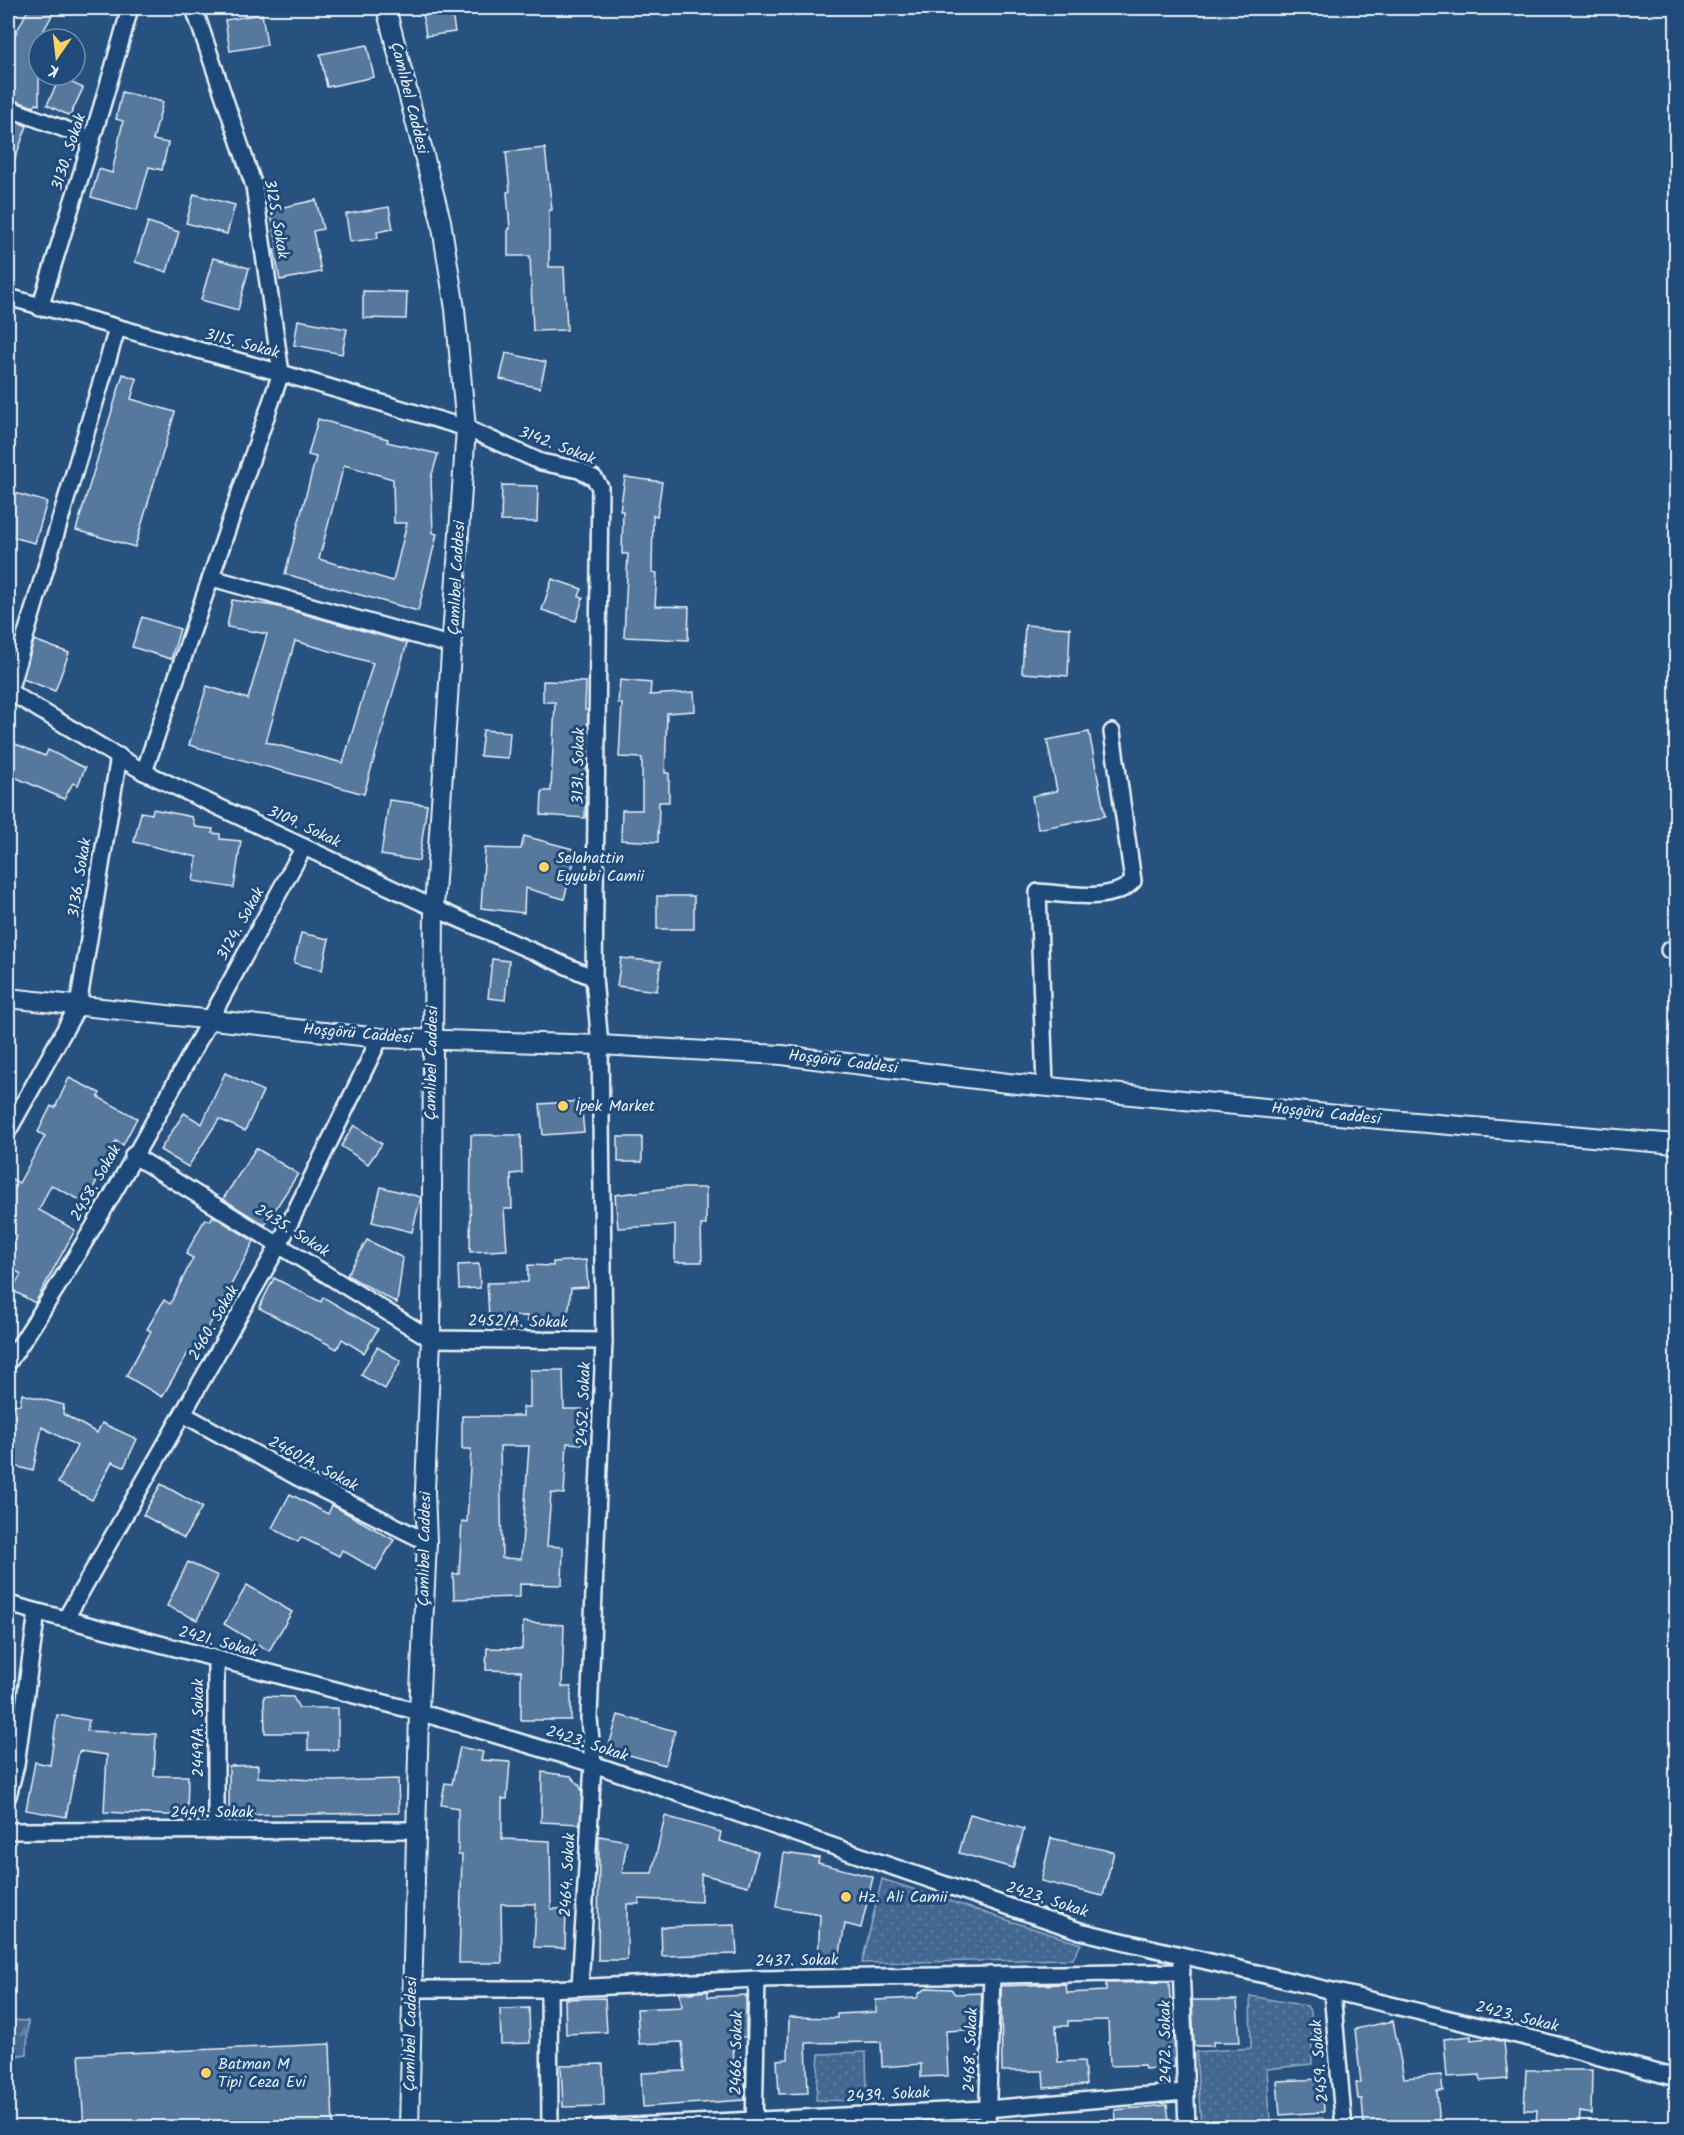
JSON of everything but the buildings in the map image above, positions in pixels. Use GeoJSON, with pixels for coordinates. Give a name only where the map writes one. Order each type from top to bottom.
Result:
{"type":"FeatureCollection","features":[{"type":"Feature","properties":{"kind":"street","name":"3130. Sokak"},"geometry":{"type":"LineString","coordinates":[[40,308],[91,139],[108,92],[130,8]]}},
{"type":"Feature","properties":{"kind":"street","name":"3125. Sokak"},"geometry":{"type":"LineString","coordinates":[[194,8],[254,186],[281,373]]}},
{"type":"Feature","properties":{"kind":"street","name":"Çamlıbel Caddesi"},"geometry":{"type":"LineString","coordinates":[[386,8],[441,221],[455,309],[466,428],[434,908],[431,1339],[425,1491],[427,1542],[419,1712],[409,2127]]}},
{"type":"Feature","properties":{"kind":"street"},"geometry":{"type":"LineString","coordinates":[[8,108],[91,139]]}},
{"type":"Feature","properties":{"kind":"street","name":"3115. Sokak"},"geometry":{"type":"LineString","coordinates":[[8,297],[40,308],[281,373],[466,428]]}},
{"type":"Feature","properties":{"kind":"street"},"geometry":{"type":"LineString","coordinates":[[8,691],[117,329]]}},
{"type":"Feature","properties":{"kind":"street"},"geometry":{"type":"LineString","coordinates":[[144,772],[281,373]]}},
{"type":"Feature","properties":{"kind":"street","name":"3142. Sokak"},"geometry":{"type":"LineString","coordinates":[[466,428],[541,462],[579,470],[594,478],[600,487]]}},
{"type":"Feature","properties":{"kind":"street","name":"3131. Sokak"},"geometry":{"type":"LineString","coordinates":[[600,487],[594,978],[600,1045]]}},
{"type":"Feature","properties":{"kind":"street"},"geometry":{"type":"LineString","coordinates":[[212,578],[453,646]]}},
{"type":"Feature","properties":{"kind":"street","name":"3109. Sokak"},"geometry":{"type":"LineString","coordinates":[[8,691],[144,772],[434,908],[594,978]]}},
{"type":"Feature","properties":{"kind":"street"},"geometry":{"type":"LineString","coordinates":[[1045,1086],[1038,892],[1088,895],[1125,890],[1133,881],[1130,842],[1112,732]]}},
{"type":"Feature","properties":{"kind":"street","name":"3136. Sokak"},"geometry":{"type":"LineString","coordinates":[[8,1131],[78,1006],[119,756]]}},
{"type":"Feature","properties":{"kind":"street","name":"3124. Sokak"},"geometry":{"type":"LineString","coordinates":[[209,1018],[304,847]]}},
{"type":"Feature","properties":{"kind":"street","name":"Hoşgörü Caddesi"},"geometry":{"type":"LineString","coordinates":[[8,998],[380,1038],[600,1045],[782,1055],[1045,1086],[1379,1119],[1677,1144]]}},
{"type":"Feature","properties":{"kind":"street","name":"2458. Sokak"},"geometry":{"type":"LineString","coordinates":[[8,1363],[34,1324],[133,1155],[209,1018]]}},
{"type":"Feature","properties":{"kind":"street","name":"2460. Sokak"},"geometry":{"type":"LineString","coordinates":[[66,1618],[279,1245],[380,1038]]}},
{"type":"Feature","properties":{"kind":"street","name":"2452. Sokak"},"geometry":{"type":"LineString","coordinates":[[593,1764],[589,1718],[604,1341],[600,1045]]}},
{"type":"Feature","properties":{"kind":"street","name":"2435. Sokak"},"geometry":{"type":"LineString","coordinates":[[133,1155],[431,1339]]}},
{"type":"Feature","properties":{"kind":"street","name":"2452/A. Sokak"},"geometry":{"type":"LineString","coordinates":[[431,1339],[604,1341]]}},
{"type":"Feature","properties":{"kind":"street","name":"2460/A. Sokak"},"geometry":{"type":"LineString","coordinates":[[183,1414],[297,1477],[427,1542]]}},
{"type":"Feature","properties":{"kind":"street","name":"2421. Sokak"},"geometry":{"type":"LineString","coordinates":[[8,1604],[66,1618],[216,1661],[419,1712]]}},
{"type":"Feature","properties":{"kind":"street"},"geometry":{"type":"LineString","coordinates":[[8,1796],[16,1765],[37,1612]]}},
{"type":"Feature","properties":{"kind":"street","name":"2449/A. Sokak"},"geometry":{"type":"LineString","coordinates":[[216,1661],[216,1831]]}},
{"type":"Feature","properties":{"kind":"street","name":"2423. Sokak"},"geometry":{"type":"LineString","coordinates":[[419,1712],[593,1764],[1080,1931],[1542,2041],[1677,2078]]}},
{"type":"Feature","properties":{"kind":"street","name":"2464. Sokak"},"geometry":{"type":"LineString","coordinates":[[580,1988],[593,1764]]}},
{"type":"Feature","properties":{"kind":"street","name":"2449. Sokak"},"geometry":{"type":"LineString","coordinates":[[8,1831],[416,1830]]}},
{"type":"Feature","properties":{"kind":"street","name":"2472. Sokak"},"geometry":{"type":"LineString","coordinates":[[1180,1955],[1187,2127]]}},
{"type":"Feature","properties":{"kind":"street","name":"2437. Sokak"},"geometry":{"type":"LineString","coordinates":[[412,1989],[549,1989],[757,1979],[1182,1972]]}},
{"type":"Feature","properties":{"kind":"street","name":"2468. Sokak"},"geometry":{"type":"LineString","coordinates":[[987,2127],[992,1975]]}},
{"type":"Feature","properties":{"kind":"street","name":"2466. Sokak"},"geometry":{"type":"LineString","coordinates":[[754,2123],[757,1979]]}},
{"type":"Feature","properties":{"kind":"street"},"geometry":{"type":"LineString","coordinates":[[549,1989],[550,2127]]}},
{"type":"Feature","properties":{"kind":"street","name":"2459. Sokak"},"geometry":{"type":"LineString","coordinates":[[1332,1992],[1344,2127]]}},
{"type":"Feature","properties":{"kind":"street","name":"2439. Sokak"},"geometry":{"type":"LineString","coordinates":[[592,2127],[754,2123],[986,2109],[1185,2092]]}},
{"type":"Feature","properties":{"kind":"green space"},"geometry":{"type":"Polygon","coordinates":[[[882,1879],[1081,1944],[1073,1959],[862,1963],[882,1879]]]}},
{"type":"Feature","properties":{"kind":"green space"},"geometry":{"type":"Polygon","coordinates":[[[1250,1996],[1307,2006],[1311,2012],[1312,2064],[1267,2069],[1270,2120],[1323,2118],[1324,2127],[1201,2127],[1196,2052],[1251,2048],[1250,1996]]]}},
{"type":"Feature","properties":{"kind":"green space"},"geometry":{"type":"Polygon","coordinates":[[[8,2020],[28,2021],[27,2054],[8,2057],[8,2020]]]}},
{"type":"Feature","properties":{"kind":"green space"},"geometry":{"type":"Polygon","coordinates":[[[866,2052],[867,2101],[816,2100],[819,2054],[866,2052]]]}},
{"type":"Feature","properties":{"kind":"place","name":"Selahattin Eyyubi Camii"},"geometry":{"type":"Point","coordinates":[544,867]}},
{"type":"Feature","properties":{"kind":"place","name":"İpek Market"},"geometry":{"type":"Point","coordinates":[563,1106]}},
{"type":"Feature","properties":{"kind":"place","name":"Hz. Ali Camii"},"geometry":{"type":"Point","coordinates":[846,1897]}},
{"type":"Feature","properties":{"kind":"place","name":"Batman M Tipi Ceza Evi"},"geometry":{"type":"Point","coordinates":[206,2073]}}]}
